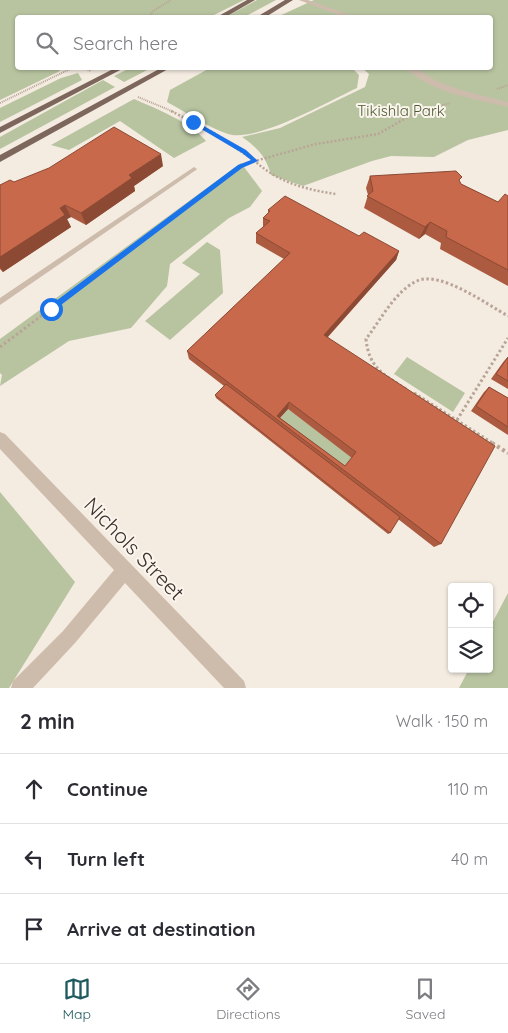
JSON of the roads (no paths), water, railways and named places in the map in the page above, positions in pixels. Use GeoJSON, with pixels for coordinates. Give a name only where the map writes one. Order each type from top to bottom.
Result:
{"type":"FeatureCollection","features":[{"type":"Feature","properties":{"kind":"main road"},"geometry":{"type":"LineString","coordinates":[[224,15],[252,0]]}},
{"type":"Feature","properties":{"kind":"main road"},"geometry":{"type":"LineString","coordinates":[[263,15],[290,0]]}},
{"type":"Feature","properties":{"kind":"main road"},"geometry":{"type":"LineString","coordinates":[[0,130],[116,70]]}},
{"type":"Feature","properties":{"kind":"main road"},"geometry":{"type":"LineString","coordinates":[[0,159],[162,70]]}},
{"type":"Feature","properties":{"kind":"street"},"geometry":{"type":"LineString","coordinates":[[302,0],[346,15]]}},
{"type":"Feature","properties":{"kind":"street"},"geometry":{"type":"LineString","coordinates":[[413,70],[444,87],[508,105]]}},
{"type":"Feature","properties":{"kind":"street","name":"Nichols Street"},"geometry":{"type":"LineString","coordinates":[[0,439],[237,688]]}},
{"type":"Feature","properties":{"kind":"street"},"geometry":{"type":"LineString","coordinates":[[20,688],[69,637],[125,570]]}},
{"type":"Feature","properties":{"kind":"lane"},"geometry":{"type":"LineString","coordinates":[[0,302],[194,168]]}},
{"type":"Feature","properties":{"kind":"park label","name":"Tikishla Park"},"geometry":{"type":"Point","coordinates":[401,111]}}]}
